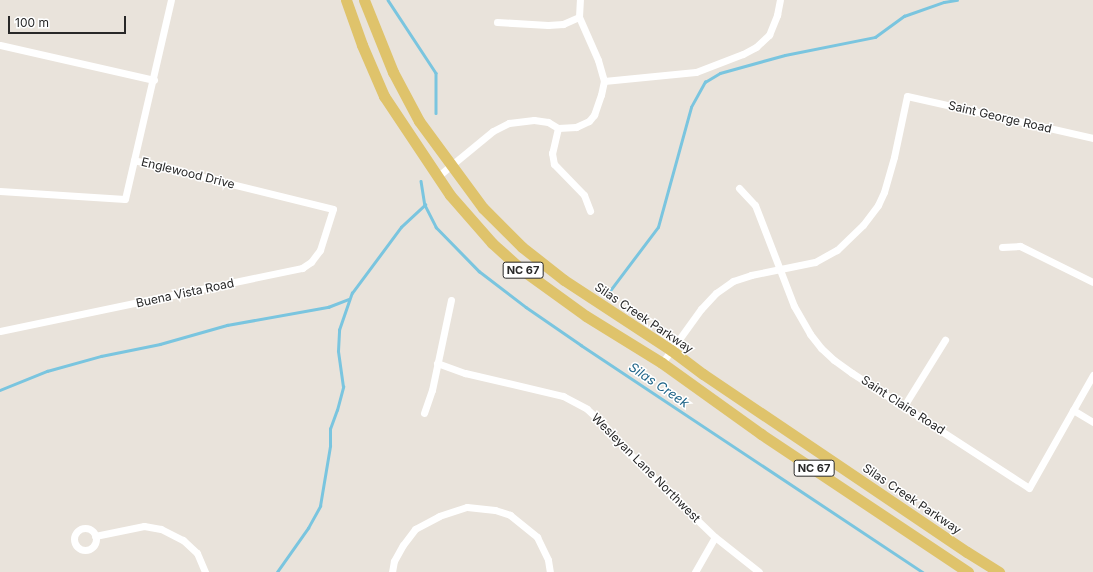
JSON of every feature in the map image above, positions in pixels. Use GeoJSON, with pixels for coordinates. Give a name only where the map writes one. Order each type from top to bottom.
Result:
{"type":"FeatureCollection","features":[{"type":"Feature","properties":{"kind":"main road","name":"NC 67"},"geometry":{"type":"LineString","coordinates":[[346,0],[377,82],[437,177],[450,195],[492,243],[521,269],[586,316],[662,363],[761,434],[968,572]]}},
{"type":"Feature","properties":{"kind":"main road","name":"Silas Creek Parkway"},"geometry":{"type":"LineString","coordinates":[[364,0],[393,72],[419,121],[483,208],[522,247],[564,280],[671,350],[710,379],[999,572]]}},
{"type":"Feature","properties":{"kind":"street"},"geometry":{"type":"LineString","coordinates":[[134,160],[172,0]]}},
{"type":"Feature","properties":{"kind":"street"},"geometry":{"type":"LineString","coordinates":[[437,177],[493,132],[509,123],[527,121],[548,122],[558,128],[576,127],[589,121],[597,109],[604,81],[598,60],[579,17],[580,0]]}},
{"type":"Feature","properties":{"kind":"street"},"geometry":{"type":"LineString","coordinates":[[604,81],[696,72],[743,54],[756,47],[769,35],[777,15],[780,0]]}},
{"type":"Feature","properties":{"kind":"street"},"geometry":{"type":"LineString","coordinates":[[496,22],[548,25],[563,24],[579,17]]}},
{"type":"Feature","properties":{"kind":"street"},"geometry":{"type":"LineString","coordinates":[[0,45],[154,80]]}},
{"type":"Feature","properties":{"kind":"street","name":"Saint George Road"},"geometry":{"type":"LineString","coordinates":[[779,268],[804,265],[824,257],[848,241],[872,214],[884,192],[907,96],[1093,138]]}},
{"type":"Feature","properties":{"kind":"street"},"geometry":{"type":"LineString","coordinates":[[558,128],[552,153],[554,164],[584,195],[590,211]]}},
{"type":"Feature","properties":{"kind":"street","name":"Englewood Drive"},"geometry":{"type":"LineString","coordinates":[[0,191],[125,199],[134,160],[333,209]]}},
{"type":"Feature","properties":{"kind":"street","name":"Saint Claire Road"},"geometry":{"type":"LineString","coordinates":[[739,188],[755,205],[800,318],[821,348],[852,373],[1029,488],[1093,375]]}},
{"type":"Feature","properties":{"kind":"street","name":"Buena Vista Road"},"geometry":{"type":"LineString","coordinates":[[0,331],[302,268],[311,262],[320,250],[333,209]]}},
{"type":"Feature","properties":{"kind":"street"},"geometry":{"type":"LineString","coordinates":[[1002,247],[1020,246],[1093,282]]}},
{"type":"Feature","properties":{"kind":"street"},"geometry":{"type":"LineString","coordinates":[[662,363],[701,309],[716,293],[733,281],[779,268]]}},
{"type":"Feature","properties":{"kind":"street"},"geometry":{"type":"LineString","coordinates":[[424,412],[432,390],[451,300]]}},
{"type":"Feature","properties":{"kind":"street"},"geometry":{"type":"LineString","coordinates":[[904,406],[945,340]]}},
{"type":"Feature","properties":{"kind":"street","name":"Wesleyan Lane Northwest"},"geometry":{"type":"LineString","coordinates":[[437,363],[465,373],[563,396],[587,409],[605,426],[623,447],[715,537],[759,572]]}},
{"type":"Feature","properties":{"kind":"street"},"geometry":{"type":"LineString","coordinates":[[1073,410],[1093,422]]}},
{"type":"Feature","properties":{"kind":"street"},"geometry":{"type":"LineString","coordinates":[[392,572],[394,562],[403,545],[415,529],[439,516],[467,507],[495,510],[510,515],[537,537],[548,560],[550,572]]}},
{"type":"Feature","properties":{"kind":"street"},"geometry":{"type":"LineString","coordinates":[[96,536],[144,526],[161,529],[183,540],[197,553],[205,572]]}},
{"type":"Feature","properties":{"kind":"street"},"geometry":{"type":"LineString","coordinates":[[695,572],[715,537]]}},
{"type":"Feature","properties":{"kind":"waterway","name":"Silas Creek"},"geometry":{"type":"LineString","coordinates":[[388,0],[436,73],[436,113]]}},
{"type":"Feature","properties":{"kind":"waterway"},"geometry":{"type":"LineString","coordinates":[[609,292],[658,227],[691,107],[705,82],[720,73],[785,55],[875,37],[904,16],[944,2],[957,0]]}},
{"type":"Feature","properties":{"kind":"waterway","name":"Silas Creek"},"geometry":{"type":"LineString","coordinates":[[421,181],[425,205],[436,227],[479,271],[526,307],[581,345],[923,572]]}},
{"type":"Feature","properties":{"kind":"waterway"},"geometry":{"type":"LineString","coordinates":[[277,572],[308,528],[320,506],[330,446],[330,429],[343,387],[338,351],[339,330],[352,293],[401,227],[425,205]]}},
{"type":"Feature","properties":{"kind":"waterway"},"geometry":{"type":"LineString","coordinates":[[0,390],[47,371],[101,356],[160,344],[227,325],[328,307],[349,299]]}}]}
